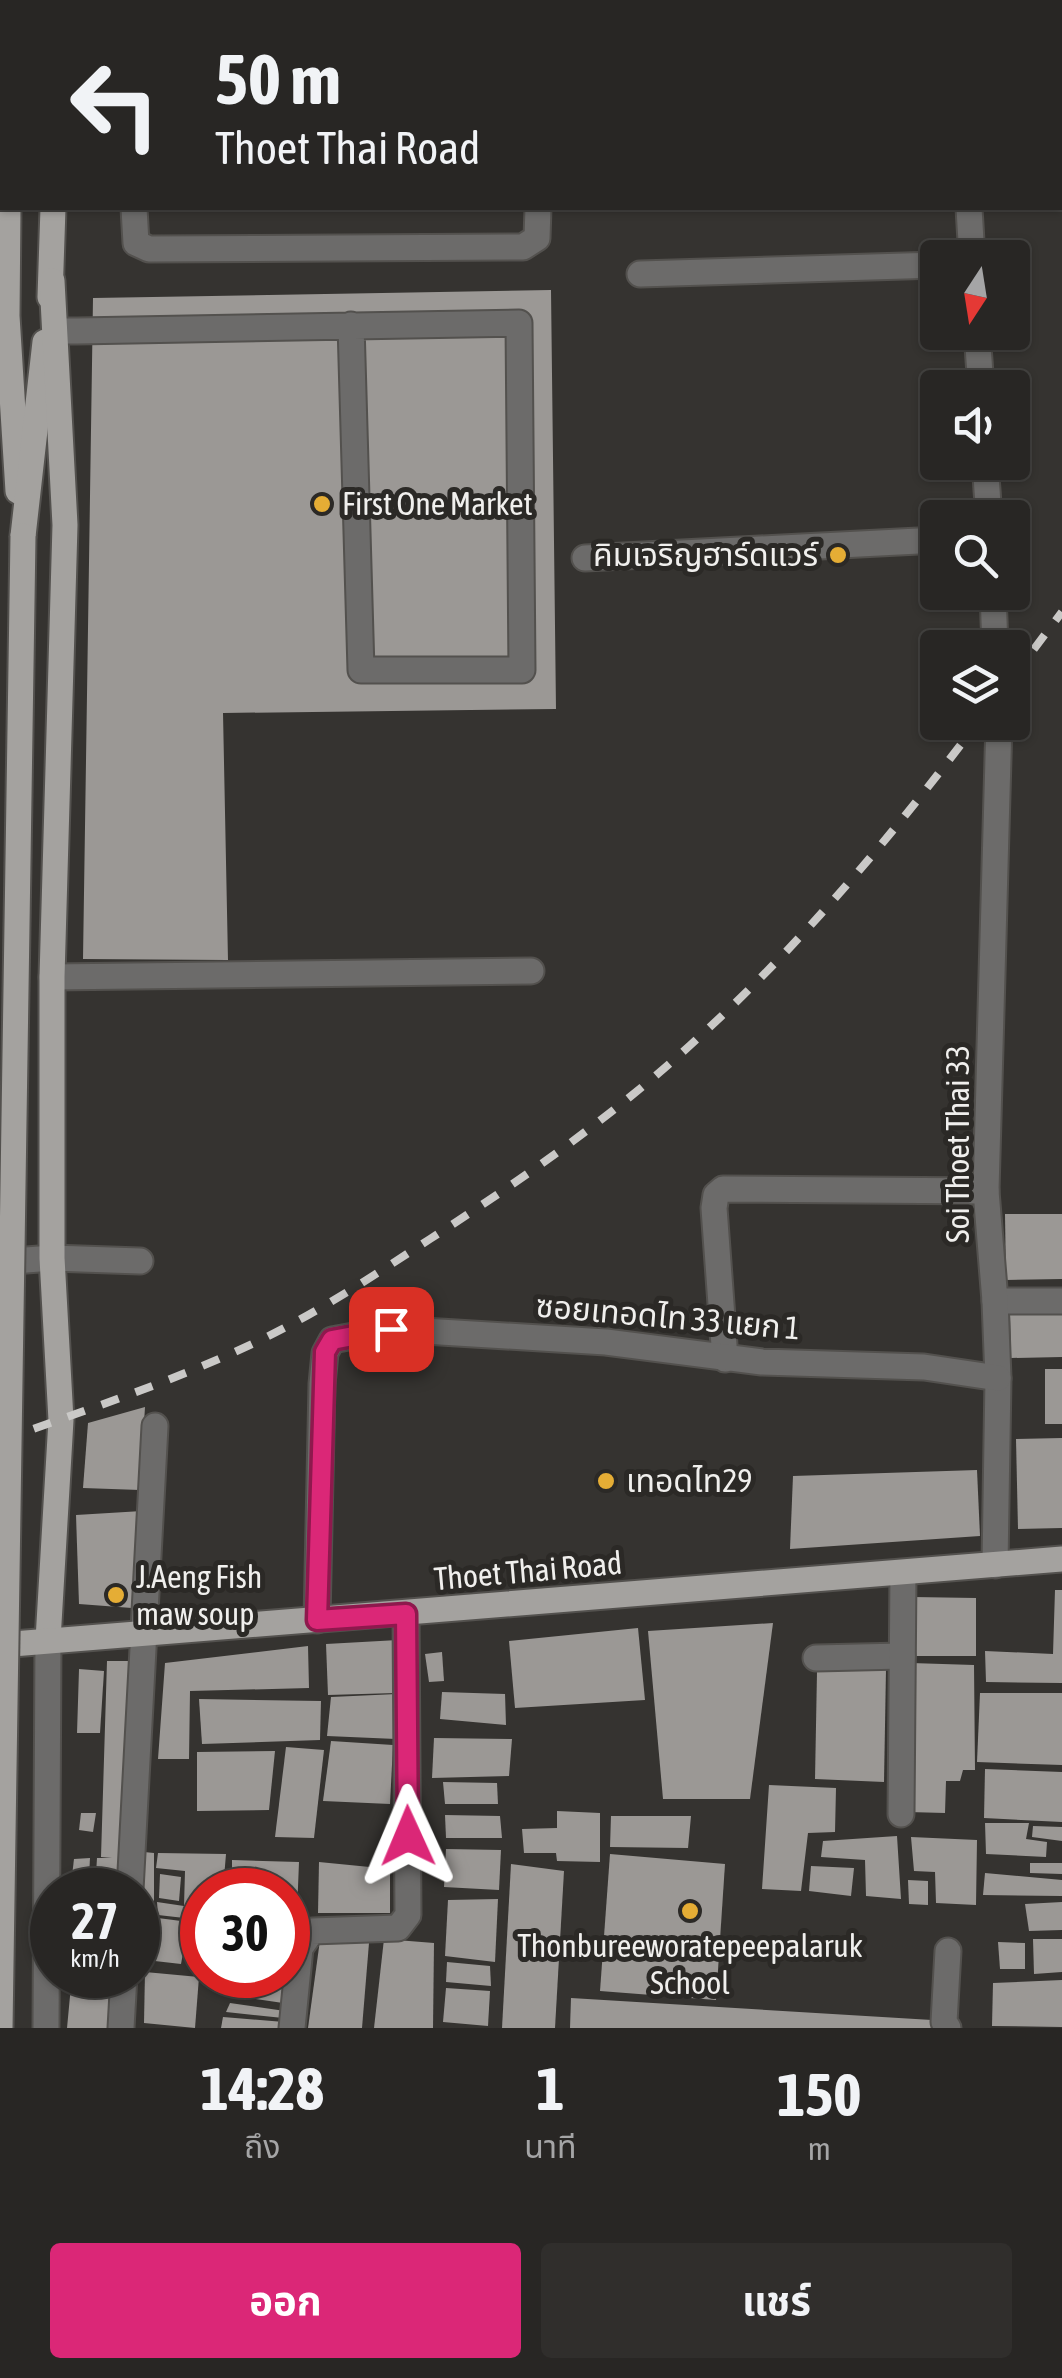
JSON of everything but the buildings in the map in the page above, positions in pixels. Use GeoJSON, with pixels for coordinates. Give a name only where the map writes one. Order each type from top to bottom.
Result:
{"type":"FeatureCollection","features":[{"type":"Feature","properties":{"kind":"main road"},"geometry":{"type":"LineString","coordinates":[[8,210],[10,394],[23,536]]}},
{"type":"Feature","properties":{"kind":"main road"},"geometry":{"type":"LineString","coordinates":[[48,1640],[61,1420],[52,1258],[52,977],[65,525],[52,280],[53,210]]}},
{"type":"Feature","properties":{"kind":"main road"},"geometry":{"type":"LineString","coordinates":[[0,2028],[23,536],[52,280]]}},
{"type":"Feature","properties":{"kind":"main road","name":"Thoet Thai Road"},"geometry":{"type":"LineString","coordinates":[[0,1645],[1062,1559]]}},
{"type":"Feature","properties":{"kind":"street"},"geometry":{"type":"LineString","coordinates":[[134,210],[136,243],[150,250],[523,248],[537,238],[538,210]]}},
{"type":"Feature","properties":{"kind":"street"},"geometry":{"type":"LineString","coordinates":[[969,210],[971,240]]}},
{"type":"Feature","properties":{"kind":"street"},"geometry":{"type":"LineString","coordinates":[[640,274],[920,266]]}},
{"type":"Feature","properties":{"kind":"street"},"geometry":{"type":"LineString","coordinates":[[56,331],[519,323],[522,670],[361,670],[351,326]]}},
{"type":"Feature","properties":{"kind":"street"},"geometry":{"type":"LineString","coordinates":[[584,558],[920,541]]}},
{"type":"Feature","properties":{"kind":"street","name":"Soi Thoet Thai 33"},"geometry":{"type":"LineString","coordinates":[[994,1565],[998,1378],[986,1191],[999,740]]}},
{"type":"Feature","properties":{"kind":"street"},"geometry":{"type":"LineString","coordinates":[[52,977],[531,972]]}},
{"type":"Feature","properties":{"kind":"street"},"geometry":{"type":"LineString","coordinates":[[725,1359],[714,1208],[716,1195],[723,1189],[986,1191]]}},
{"type":"Feature","properties":{"kind":"street"},"geometry":{"type":"LineString","coordinates":[[0,1262],[52,1258],[140,1261]]}},
{"type":"Feature","properties":{"kind":"street"},"geometry":{"type":"LineString","coordinates":[[995,1301],[1062,1300]]}},
{"type":"Feature","properties":{"kind":"street","name":"ซอยเทอดไท 33 แยก 1"},"geometry":{"type":"LineString","coordinates":[[317,1620],[322,1384],[325,1352],[332,1340],[391,1329],[606,1342],[725,1359],[924,1367],[998,1378]]}},
{"type":"Feature","properties":{"kind":"street"},"geometry":{"type":"LineString","coordinates":[[131,1868],[155,1426]]}},
{"type":"Feature","properties":{"kind":"street"},"geometry":{"type":"LineString","coordinates":[[901,1814],[903,1573]]}},
{"type":"Feature","properties":{"kind":"street"},"geometry":{"type":"LineString","coordinates":[[292,2028],[300,1948],[312,1930],[398,1928],[408,1915],[406,1614]]}},
{"type":"Feature","properties":{"kind":"street"},"geometry":{"type":"LineString","coordinates":[[46,2028],[48,1640]]}},
{"type":"Feature","properties":{"kind":"street"},"geometry":{"type":"LineString","coordinates":[[816,1658],[902,1656]]}},
{"type":"Feature","properties":{"kind":"street"},"geometry":{"type":"LineString","coordinates":[[948,1950],[944,2022],[948,2028]]}},
{"type":"Feature","properties":{"kind":"street"},"geometry":{"type":"LineString","coordinates":[[121,2028],[123,1998]]}},
{"type":"Feature","properties":{"kind":"railway"},"geometry":{"type":"LineString","coordinates":[[1030,654],[1062,612]]}},
{"type":"Feature","properties":{"kind":"railway"},"geometry":{"type":"LineString","coordinates":[[0,1441],[160,1383],[277,1332],[387,1267],[568,1145],[666,1067],[773,965],[879,847],[964,740]]}},
{"type":"Feature","properties":{"kind":"place","name":"First One Market"},"geometry":{"type":"Point","coordinates":[322,504]}},
{"type":"Feature","properties":{"kind":"place","name":"คิมเจริญฮาร์ดแวร์"},"geometry":{"type":"Point","coordinates":[838,555]}},
{"type":"Feature","properties":{"kind":"place","name":"เทอดไท29"},"geometry":{"type":"Point","coordinates":[606,1481]}},
{"type":"Feature","properties":{"kind":"place","name":"J.Aeng Fish maw soup"},"geometry":{"type":"Point","coordinates":[116,1595]}},
{"type":"Feature","properties":{"kind":"place","name":"Thonbureeworatepeepalaruk School"},"geometry":{"type":"Point","coordinates":[690,1911]}},
{"type":"Feature","properties":{"kind":"route"},"geometry":{"type":"LineString","coordinates":[[391,1329],[332,1340],[325,1352],[317,1620],[406,1614],[408,1836]]}}]}
